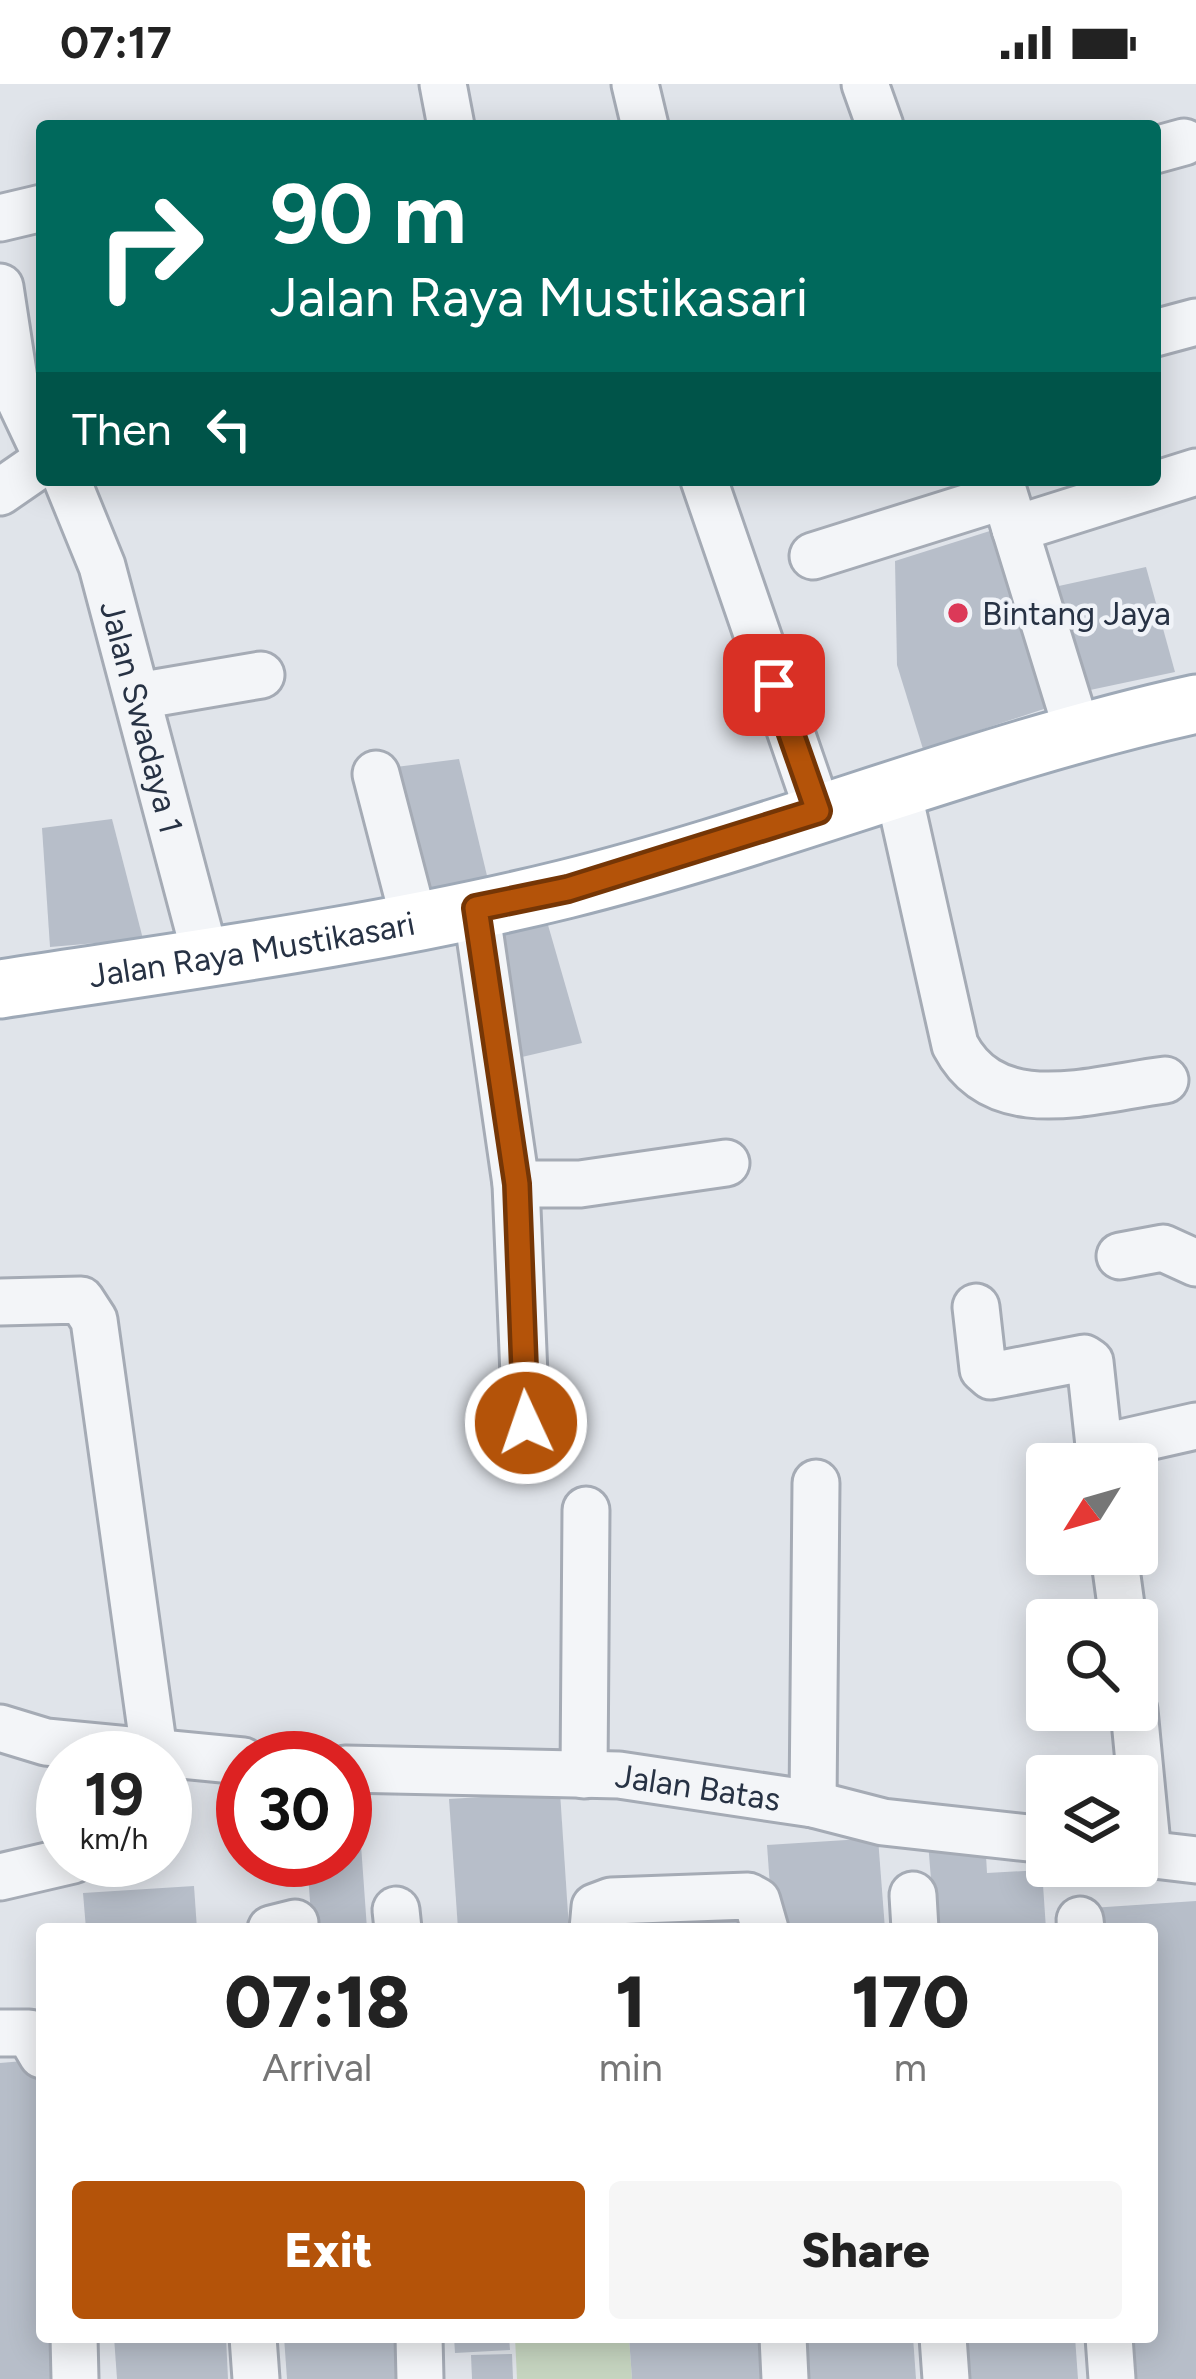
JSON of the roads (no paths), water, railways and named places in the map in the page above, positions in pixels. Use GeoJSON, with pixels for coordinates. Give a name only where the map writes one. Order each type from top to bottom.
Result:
{"type":"FeatureCollection","features":[{"type":"Feature","properties":{"kind":"main road","name":"Jalan Raya Mustikasari"},"geometry":{"type":"LineString","coordinates":[[0,989],[415,924],[568,889],[1077,730],[1196,704]]}},
{"type":"Feature","properties":{"kind":"street"},"geometry":{"type":"LineString","coordinates":[[443,84],[450,120]]}},
{"type":"Feature","properties":{"kind":"street"},"geometry":{"type":"LineString","coordinates":[[634,84],[643,120]]}},
{"type":"Feature","properties":{"kind":"street"},"geometry":{"type":"LineString","coordinates":[[865,84],[878,120]]}},
{"type":"Feature","properties":{"kind":"street"},"geometry":{"type":"LineString","coordinates":[[0,218],[36,209]]}},
{"type":"Feature","properties":{"kind":"street"},"geometry":{"type":"LineString","coordinates":[[0,287],[16,392],[36,434]]}},
{"type":"Feature","properties":{"kind":"street"},"geometry":{"type":"LineString","coordinates":[[1161,331],[1196,322]]}},
{"type":"Feature","properties":{"kind":"street"},"geometry":{"type":"LineString","coordinates":[[0,492],[36,467]]}},
{"type":"Feature","properties":{"kind":"street"},"geometry":{"type":"LineString","coordinates":[[1161,478],[1196,472]]}},
{"type":"Feature","properties":{"kind":"street","name":"Jalan Swadaya 1"},"geometry":{"type":"LineString","coordinates":[[70,486],[88,523],[206,958]]}},
{"type":"Feature","properties":{"kind":"street"},"geometry":{"type":"LineString","coordinates":[[706,486],[818,811]]}},
{"type":"Feature","properties":{"kind":"street"},"geometry":{"type":"LineString","coordinates":[[813,556],[1006,502],[1107,486]]}},
{"type":"Feature","properties":{"kind":"street"},"geometry":{"type":"LineString","coordinates":[[1006,502],[1077,730]]}},
{"type":"Feature","properties":{"kind":"street"},"geometry":{"type":"LineString","coordinates":[[138,697],[261,675]]}},
{"type":"Feature","properties":{"kind":"street"},"geometry":{"type":"LineString","coordinates":[[376,774],[415,924]]}},
{"type":"Feature","properties":{"kind":"street"},"geometry":{"type":"LineString","coordinates":[[897,786],[955,1045],[968,1070],[992,1088],[1035,1096],[1165,1080]]}},
{"type":"Feature","properties":{"kind":"street"},"geometry":{"type":"LineString","coordinates":[[476,908],[517,1184],[526,1423]]}},
{"type":"Feature","properties":{"kind":"street"},"geometry":{"type":"LineString","coordinates":[[517,1184],[580,1184],[726,1163]]}},
{"type":"Feature","properties":{"kind":"street"},"geometry":{"type":"LineString","coordinates":[[1120,1256],[1163,1248],[1196,1264]]}},
{"type":"Feature","properties":{"kind":"street"},"geometry":{"type":"LineString","coordinates":[[0,1302],[68,1297],[81,1300],[94,1320],[151,1731]]}},
{"type":"Feature","properties":{"kind":"street"},"geometry":{"type":"LineString","coordinates":[[976,1307],[983,1369],[992,1376],[1084,1358],[1090,1362],[1099,1443]]}},
{"type":"Feature","properties":{"kind":"street"},"geometry":{"type":"LineString","coordinates":[[1142,1443],[1196,1426]]}},
{"type":"Feature","properties":{"kind":"street"},"geometry":{"type":"LineString","coordinates":[[813,1804],[816,1483]]}},
{"type":"Feature","properties":{"kind":"street"},"geometry":{"type":"LineString","coordinates":[[584,1775],[586,1510]]}},
{"type":"Feature","properties":{"kind":"street"},"geometry":{"type":"LineString","coordinates":[[0,1727],[36,1739]]}},
{"type":"Feature","properties":{"kind":"street","name":"Jalan Batas"},"geometry":{"type":"LineString","coordinates":[[372,1770],[584,1775],[813,1804],[883,1822],[1026,1838]]}},
{"type":"Feature","properties":{"kind":"street"},"geometry":{"type":"LineString","coordinates":[[1158,1856],[1196,1860]]}},
{"type":"Feature","properties":{"kind":"street"},"geometry":{"type":"LineString","coordinates":[[0,1877],[36,1869]]}},
{"type":"Feature","properties":{"kind":"street"},"geometry":{"type":"LineString","coordinates":[[594,1923],[596,1907],[610,1901],[748,1896],[757,1901],[763,1923]]}},
{"type":"Feature","properties":{"kind":"street"},"geometry":{"type":"LineString","coordinates":[[0,2033],[28,2033],[36,2046]]}},
{"type":"Feature","properties":{"kind":"street"},"geometry":{"type":"LineString","coordinates":[[74,2343],[75,2379]]}},
{"type":"Feature","properties":{"kind":"street"},"geometry":{"type":"LineString","coordinates":[[253,2343],[256,2379]]}},
{"type":"Feature","properties":{"kind":"street"},"geometry":{"type":"LineString","coordinates":[[419,2343],[419,2379]]}},
{"type":"Feature","properties":{"kind":"street"},"geometry":{"type":"LineString","coordinates":[[783,2343],[785,2379]]}},
{"type":"Feature","properties":{"kind":"street"},"geometry":{"type":"LineString","coordinates":[[943,2343],[946,2379]]}},
{"type":"Feature","properties":{"kind":"street"},"geometry":{"type":"LineString","coordinates":[[1109,2343],[1112,2379]]}},
{"type":"Feature","properties":{"kind":"place","name":"Bintang Jaya"},"geometry":{"type":"Point","coordinates":[958,613]}}]}
